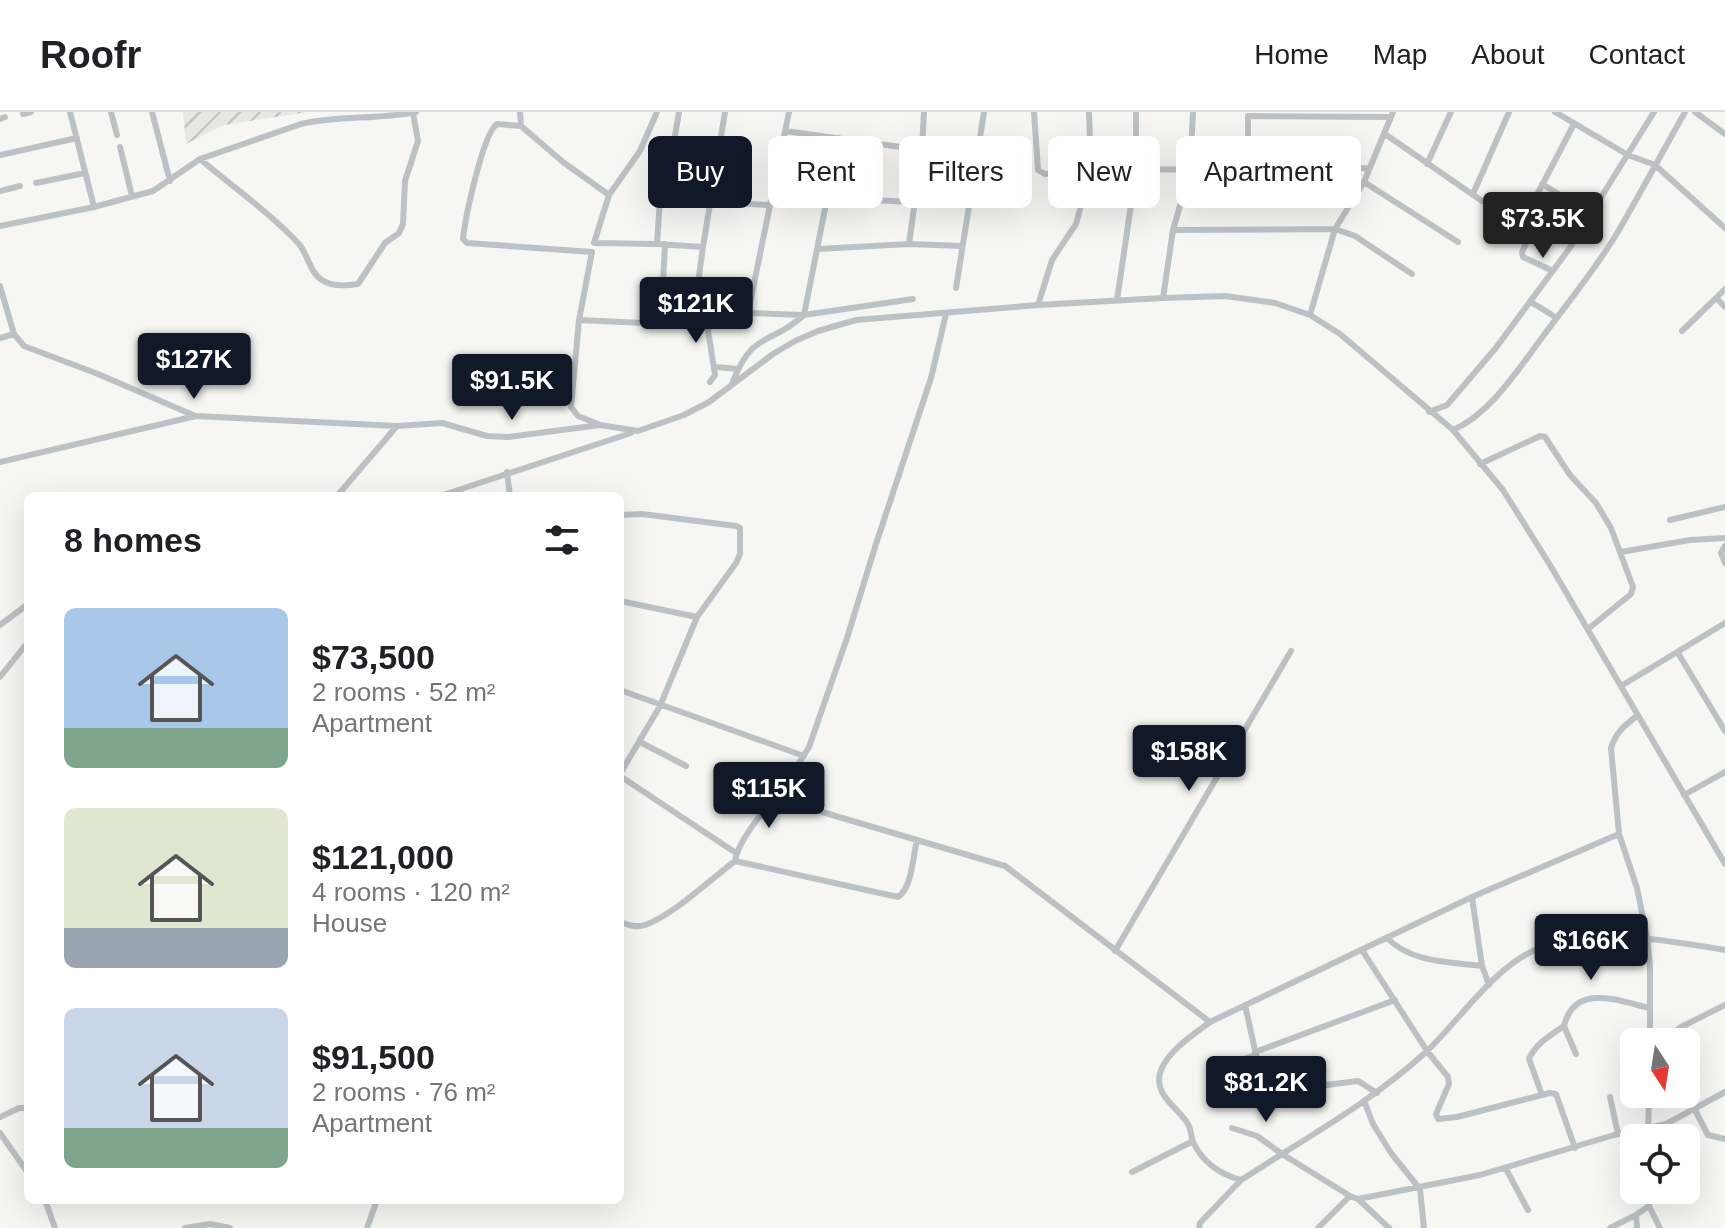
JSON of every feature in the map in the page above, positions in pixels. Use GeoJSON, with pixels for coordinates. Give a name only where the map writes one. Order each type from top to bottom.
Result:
{"type":"FeatureCollection","features":[{"type":"Feature","properties":{"kind":"street"},"geometry":{"type":"LineString","coordinates":[[23,114],[31,112]]}},
{"type":"Feature","properties":{"kind":"street"},"geometry":{"type":"LineString","coordinates":[[70,112],[94,207]]}},
{"type":"Feature","properties":{"kind":"street"},"geometry":{"type":"LineString","coordinates":[[111,112],[117,135]]}},
{"type":"Feature","properties":{"kind":"street"},"geometry":{"type":"LineString","coordinates":[[152,112],[170,181]]}},
{"type":"Feature","properties":{"kind":"street"},"geometry":{"type":"LineString","coordinates":[[0,226],[94,207],[153,191],[200,159],[316,120],[414,112],[418,141],[405,181],[403,224],[399,233],[385,243],[354,285],[324,282],[316,275],[305,252],[280,226],[200,159]]}},
{"type":"Feature","properties":{"kind":"street"},"geometry":{"type":"LineString","coordinates":[[520,112],[521,126]]}},
{"type":"Feature","properties":{"kind":"street"},"geometry":{"type":"LineString","coordinates":[[638,431],[600,425],[578,416],[571,407],[579,320],[594,243],[609,195],[640,151],[657,112]]}},
{"type":"Feature","properties":{"kind":"street"},"geometry":{"type":"LineString","coordinates":[[661,322],[661,185],[679,112]]}},
{"type":"Feature","properties":{"kind":"street"},"geometry":{"type":"LineString","coordinates":[[721,136],[725,112]]}},
{"type":"Feature","properties":{"kind":"street"},"geometry":{"type":"LineString","coordinates":[[784,136],[789,112]]}},
{"type":"Feature","properties":{"kind":"street"},"geometry":{"type":"LineString","coordinates":[[921,136],[924,112]]}},
{"type":"Feature","properties":{"kind":"street"},"geometry":{"type":"LineString","coordinates":[[981,136],[984,112]]}},
{"type":"Feature","properties":{"kind":"street"},"geometry":{"type":"LineString","coordinates":[[1034,112],[1040,173],[1048,173]]}},
{"type":"Feature","properties":{"kind":"street"},"geometry":{"type":"LineString","coordinates":[[1089,112],[1090,136]]}},
{"type":"Feature","properties":{"kind":"street"},"geometry":{"type":"LineString","coordinates":[[1136,112],[1136,136]]}},
{"type":"Feature","properties":{"kind":"street"},"geometry":{"type":"LineString","coordinates":[[1192,136],[1193,112]]}},
{"type":"Feature","properties":{"kind":"street"},"geometry":{"type":"LineString","coordinates":[[1427,164],[1451,112]]}},
{"type":"Feature","properties":{"kind":"street"},"geometry":{"type":"LineString","coordinates":[[1473,194],[1509,112]]}},
{"type":"Feature","properties":{"kind":"street"},"geometry":{"type":"LineString","coordinates":[[1555,112],[1628,155],[1655,165],[1725,228]]}},
{"type":"Feature","properties":{"kind":"street"},"geometry":{"type":"LineString","coordinates":[[1429,412],[1447,405],[1531,302],[1591,214],[1654,112]]}},
{"type":"Feature","properties":{"kind":"street"},"geometry":{"type":"LineString","coordinates":[[1453,430],[1467,424],[1486,406],[1557,318],[1614,237],[1685,112]]}},
{"type":"Feature","properties":{"kind":"street"},"geometry":{"type":"LineString","coordinates":[[1695,112],[1725,134]]}},
{"type":"Feature","properties":{"kind":"street"},"geometry":{"type":"LineString","coordinates":[[1248,136],[1248,114],[1392,115],[1364,182],[1335,229],[1310,315]]}},
{"type":"Feature","properties":{"kind":"street"},"geometry":{"type":"LineString","coordinates":[[592,252],[464,242],[481,153],[490,129],[497,124],[521,126],[609,195]]}},
{"type":"Feature","properties":{"kind":"street"},"geometry":{"type":"LineString","coordinates":[[1553,271],[1527,260],[1522,252],[1534,226],[1527,214],[1574,124]]}},
{"type":"Feature","properties":{"kind":"street"},"geometry":{"type":"LineString","coordinates":[[785,131],[824,136]]}},
{"type":"Feature","properties":{"kind":"street"},"geometry":{"type":"LineString","coordinates":[[1385,134],[1482,201]]}},
{"type":"Feature","properties":{"kind":"street"},"geometry":{"type":"LineString","coordinates":[[0,155],[77,138]]}},
{"type":"Feature","properties":{"kind":"street"},"geometry":{"type":"LineString","coordinates":[[120,147],[132,196]]}},
{"type":"Feature","properties":{"kind":"street"},"geometry":{"type":"LineString","coordinates":[[1361,168],[1370,168]]}},
{"type":"Feature","properties":{"kind":"street"},"geometry":{"type":"LineString","coordinates":[[36,183],[85,173]]}},
{"type":"Feature","properties":{"kind":"street"},"geometry":{"type":"LineString","coordinates":[[1364,182],[1458,242]]}},
{"type":"Feature","properties":{"kind":"street"},"geometry":{"type":"LineString","coordinates":[[1542,184],[1591,214]]}},
{"type":"Feature","properties":{"kind":"street"},"geometry":{"type":"LineString","coordinates":[[0,191],[20,186]]}},
{"type":"Feature","properties":{"kind":"street"},"geometry":{"type":"LineString","coordinates":[[693,319],[710,208]]}},
{"type":"Feature","properties":{"kind":"street"},"geometry":{"type":"LineString","coordinates":[[748,313],[768,208]]}},
{"type":"Feature","properties":{"kind":"street"},"geometry":{"type":"LineString","coordinates":[[732,386],[738,369],[754,345],[804,315],[826,208]]}},
{"type":"Feature","properties":{"kind":"street"},"geometry":{"type":"LineString","coordinates":[[909,244],[912,208]]}},
{"type":"Feature","properties":{"kind":"street"},"geometry":{"type":"LineString","coordinates":[[956,288],[969,208]]}},
{"type":"Feature","properties":{"kind":"street"},"geometry":{"type":"LineString","coordinates":[[1038,305],[1052,260],[1076,224],[1080,208]]}},
{"type":"Feature","properties":{"kind":"street"},"geometry":{"type":"LineString","coordinates":[[1117,300],[1131,208]]}},
{"type":"Feature","properties":{"kind":"street"},"geometry":{"type":"LineString","coordinates":[[1163,298],[1179,208]]}},
{"type":"Feature","properties":{"kind":"street"},"geometry":{"type":"LineString","coordinates":[[1173,230],[1335,229],[1355,236],[1412,274]]}},
{"type":"Feature","properties":{"kind":"street"},"geometry":{"type":"LineString","coordinates":[[594,243],[703,247]]}},
{"type":"Feature","properties":{"kind":"street"},"geometry":{"type":"LineString","coordinates":[[818,249],[909,244],[962,246]]}},
{"type":"Feature","properties":{"kind":"street"},"geometry":{"type":"LineString","coordinates":[[0,286],[14,334],[29,349],[98,374],[196,416]]}},
{"type":"Feature","properties":{"kind":"street"},"geometry":{"type":"LineString","coordinates":[[1682,331],[1725,289]]}},
{"type":"Feature","properties":{"kind":"street"},"geometry":{"type":"LineString","coordinates":[[451,492],[684,415],[732,386],[773,354],[837,325],[884,317],[1117,300],[1225,296],[1275,303],[1310,315],[1340,334],[1453,430],[1512,502],[1725,864]]}},
{"type":"Feature","properties":{"kind":"street"},"geometry":{"type":"LineString","coordinates":[[1716,298],[1725,307]]}},
{"type":"Feature","properties":{"kind":"street"},"geometry":{"type":"LineString","coordinates":[[579,320],[644,323],[748,313],[804,315],[913,299]]}},
{"type":"Feature","properties":{"kind":"street"},"geometry":{"type":"LineString","coordinates":[[1531,302],[1557,318]]}},
{"type":"Feature","properties":{"kind":"street"},"geometry":{"type":"LineString","coordinates":[[624,923],[645,926],[669,912],[736,857],[767,805],[780,793],[809,747],[931,378],[946,314]]}},
{"type":"Feature","properties":{"kind":"street"},"geometry":{"type":"LineString","coordinates":[[706,317],[715,367],[715,375],[710,382]]}},
{"type":"Feature","properties":{"kind":"street"},"geometry":{"type":"LineString","coordinates":[[0,338],[14,334]]}},
{"type":"Feature","properties":{"kind":"street"},"geometry":{"type":"LineString","coordinates":[[715,367],[738,369]]}},
{"type":"Feature","properties":{"kind":"street"},"geometry":{"type":"LineString","coordinates":[[0,462],[196,416],[397,426],[442,423],[487,436],[508,437],[600,425]]}},
{"type":"Feature","properties":{"kind":"street"},"geometry":{"type":"LineString","coordinates":[[340,492],[397,426]]}},
{"type":"Feature","properties":{"kind":"street"},"geometry":{"type":"LineString","coordinates":[[1480,464],[1534,437],[1545,437],[1566,471],[1596,503],[1611,528],[1632,578],[1631,594],[1588,629]]}},
{"type":"Feature","properties":{"kind":"street"},"geometry":{"type":"LineString","coordinates":[[507,472],[510,492]]}},
{"type":"Feature","properties":{"kind":"street"},"geometry":{"type":"LineString","coordinates":[[1670,520],[1725,507]]}},
{"type":"Feature","properties":{"kind":"street"},"geometry":{"type":"LineString","coordinates":[[624,515],[642,514],[740,528],[740,554],[736,563],[697,617],[660,706],[624,768]]}},
{"type":"Feature","properties":{"kind":"street"},"geometry":{"type":"LineString","coordinates":[[1621,552],[1690,540],[1725,538]]}},
{"type":"Feature","properties":{"kind":"street"},"geometry":{"type":"LineString","coordinates":[[1725,546],[1721,553],[1725,563]]}},
{"type":"Feature","properties":{"kind":"street"},"geometry":{"type":"LineString","coordinates":[[624,602],[697,617]]}},
{"type":"Feature","properties":{"kind":"street"},"geometry":{"type":"LineString","coordinates":[[0,625],[24,607]]}},
{"type":"Feature","properties":{"kind":"street"},"geometry":{"type":"LineString","coordinates":[[1621,686],[1725,623]]}},
{"type":"Feature","properties":{"kind":"street"},"geometry":{"type":"LineString","coordinates":[[0,677],[24,647]]}},
{"type":"Feature","properties":{"kind":"street"},"geometry":{"type":"LineString","coordinates":[[1115,951],[1291,651]]}},
{"type":"Feature","properties":{"kind":"street"},"geometry":{"type":"LineString","coordinates":[[1678,653],[1725,731]]}},
{"type":"Feature","properties":{"kind":"street"},"geometry":{"type":"LineString","coordinates":[[624,692],[804,756]]}},
{"type":"Feature","properties":{"kind":"street"},"geometry":{"type":"LineString","coordinates":[[1638,715],[1622,727],[1611,748],[1619,834],[1637,888],[1647,937],[1650,1028]]}},
{"type":"Feature","properties":{"kind":"street"},"geometry":{"type":"LineString","coordinates":[[640,742],[686,766]]}},
{"type":"Feature","properties":{"kind":"street"},"geometry":{"type":"LineString","coordinates":[[1684,795],[1725,772]]}},
{"type":"Feature","properties":{"kind":"street"},"geometry":{"type":"LineString","coordinates":[[624,778],[736,857],[898,897],[904,894],[917,840]]}},
{"type":"Feature","properties":{"kind":"street"},"geometry":{"type":"LineString","coordinates":[[780,793],[822,812],[1005,866],[1210,1022]]}},
{"type":"Feature","properties":{"kind":"street"},"geometry":{"type":"LineString","coordinates":[[1241,1180],[1217,1172],[1203,1158],[1187,1122],[1164,1098],[1161,1072],[1172,1054],[1210,1022],[1472,897],[1619,834]]}},
{"type":"Feature","properties":{"kind":"street"},"geometry":{"type":"LineString","coordinates":[[1472,897],[1482,966],[1489,985]]}},
{"type":"Feature","properties":{"kind":"street"},"geometry":{"type":"LineString","coordinates":[[1199,1228],[1200,1223],[1241,1180],[1377,1093],[1427,1051],[1489,985],[1529,952],[1584,939],[1647,937],[1725,950]]}},
{"type":"Feature","properties":{"kind":"street"},"geometry":{"type":"LineString","coordinates":[[1387,938],[1401,951],[1413,955],[1482,966]]}},
{"type":"Feature","properties":{"kind":"street"},"geometry":{"type":"LineString","coordinates":[[1362,950],[1449,1080],[1436,1114],[1441,1120],[1550,1093],[1559,1097],[1575,1148]]}},
{"type":"Feature","properties":{"kind":"street"},"geometry":{"type":"LineString","coordinates":[[1576,1054],[1564,1026],[1567,1014],[1577,1003],[1592,997],[1650,1008]]}},
{"type":"Feature","properties":{"kind":"street"},"geometry":{"type":"LineString","coordinates":[[1212,1069],[1395,1000]]}},
{"type":"Feature","properties":{"kind":"street"},"geometry":{"type":"LineString","coordinates":[[1245,1005],[1263,1078],[1271,1092],[1358,1081],[1377,1093]]}},
{"type":"Feature","properties":{"kind":"street"},"geometry":{"type":"LineString","coordinates":[[1680,1028],[1725,1005]]}},
{"type":"Feature","properties":{"kind":"street"},"geometry":{"type":"LineString","coordinates":[[1542,1095],[1529,1059],[1539,1045],[1564,1026]]}},
{"type":"Feature","properties":{"kind":"street"},"geometry":{"type":"LineString","coordinates":[[1666,1124],[1725,1092]]}},
{"type":"Feature","properties":{"kind":"street"},"geometry":{"type":"LineString","coordinates":[[1318,1228],[1354,1198],[1420,1189],[1506,1169],[1618,1134],[1610,1097]]}},
{"type":"Feature","properties":{"kind":"street"},"geometry":{"type":"LineString","coordinates":[[1365,1103],[1373,1124],[1391,1153],[1420,1189],[1424,1228]]}},
{"type":"Feature","properties":{"kind":"street"},"geometry":{"type":"LineString","coordinates":[[0,1117],[24,1108]]}},
{"type":"Feature","properties":{"kind":"street"},"geometry":{"type":"LineString","coordinates":[[1695,1110],[1708,1135],[1725,1139]]}},
{"type":"Feature","properties":{"kind":"street"},"geometry":{"type":"LineString","coordinates":[[1232,1128],[1257,1136],[1354,1198],[1389,1228]]}},
{"type":"Feature","properties":{"kind":"street"},"geometry":{"type":"LineString","coordinates":[[0,1133],[24,1167]]}},
{"type":"Feature","properties":{"kind":"street"},"geometry":{"type":"LineString","coordinates":[[1132,1172],[1193,1141]]}},
{"type":"Feature","properties":{"kind":"street"},"geometry":{"type":"LineString","coordinates":[[1506,1169],[1528,1210]]}},
{"type":"Feature","properties":{"kind":"street"},"geometry":{"type":"LineString","coordinates":[[46,1204],[55,1228]]}},
{"type":"Feature","properties":{"kind":"street"},"geometry":{"type":"LineString","coordinates":[[367,1228],[376,1204]]}},
{"type":"Feature","properties":{"kind":"street"},"geometry":{"type":"LineString","coordinates":[[1610,1228],[1649,1206],[1660,1228]]}},
{"type":"Feature","properties":{"kind":"street"},"geometry":{"type":"LineString","coordinates":[[1636,1215],[1637,1228]]}},
{"type":"Feature","properties":{"kind":"street"},"geometry":{"type":"LineString","coordinates":[[185,1228],[230,1228]]}},
{"type":"Feature","properties":{"kind":"shaded area"},"geometry":{"type":"Polygon","coordinates":[[[183,112],[308,112],[224,125],[186,144],[183,112]]]}}]}
